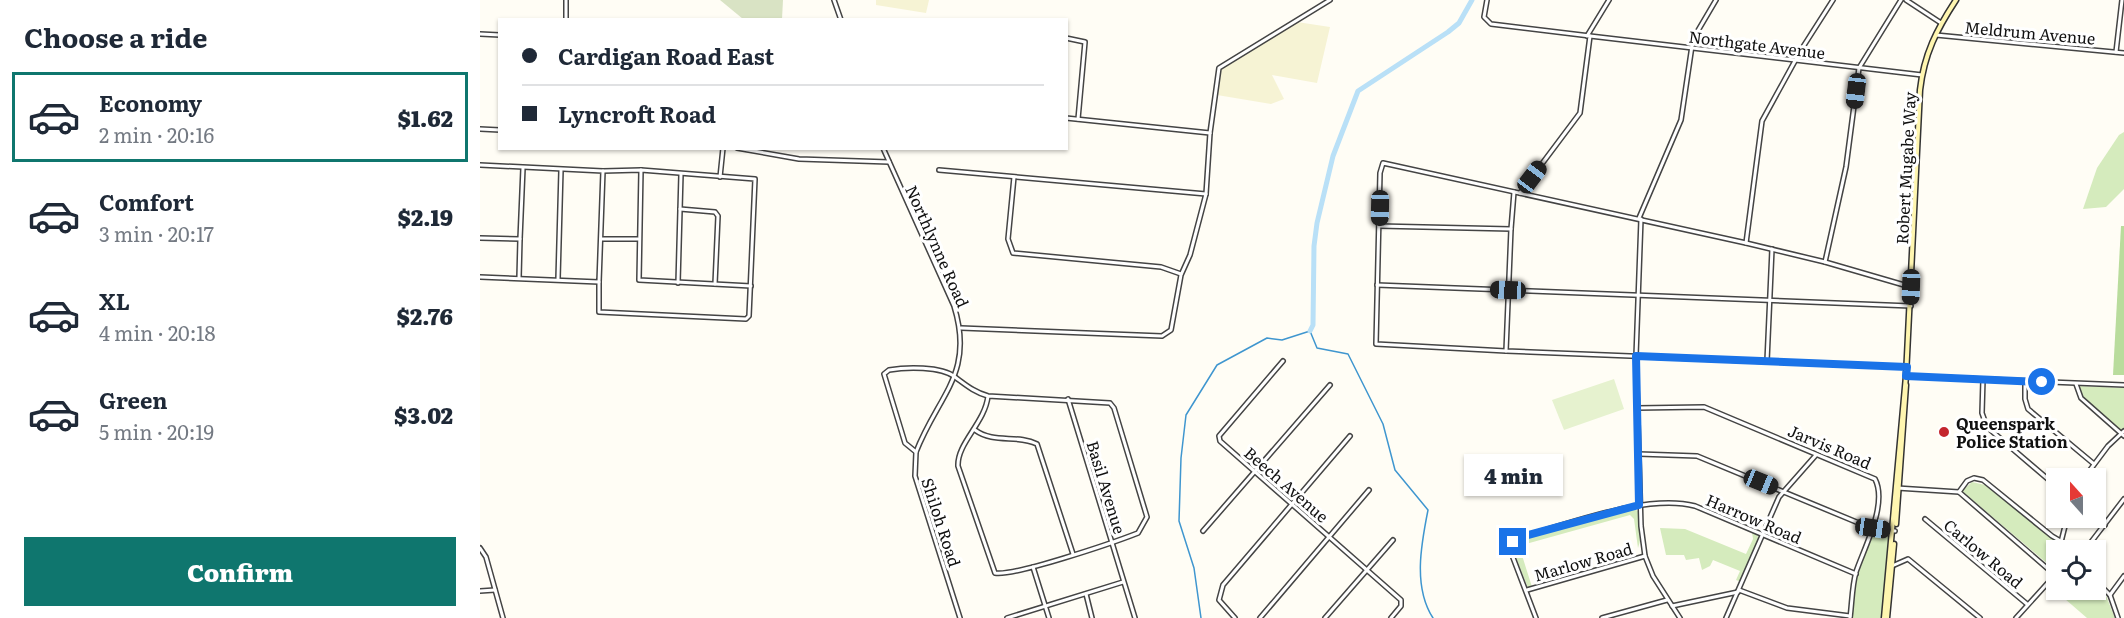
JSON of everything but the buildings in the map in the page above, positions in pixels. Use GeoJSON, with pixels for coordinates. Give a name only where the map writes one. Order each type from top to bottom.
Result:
{"type":"FeatureCollection","features":[{"type":"Feature","properties":{"kind":"main road","name":"Robert Mugabe Way"},"geometry":{"type":"LineString","coordinates":[[1886,618],[1907,367],[1922,75],[1925,57],[1935,34],[1956,0]]}},
{"type":"Feature","properties":{"kind":"main road","name":"Robert Mugabe Way"},"geometry":{"type":"LineString","coordinates":[[1886,618],[1894,531]]}},
{"type":"Feature","properties":{"kind":"street"},"geometry":{"type":"LineString","coordinates":[[566,18],[567,0]]}},
{"type":"Feature","properties":{"kind":"street"},"geometry":{"type":"LineString","coordinates":[[834,0],[840,18]]}},
{"type":"Feature","properties":{"kind":"street"},"geometry":{"type":"LineString","coordinates":[[961,328],[1161,336],[1171,330],[1181,274],[1190,255],[1206,194],[1210,133],[1219,68],[1330,0]]}},
{"type":"Feature","properties":{"kind":"street","name":"Northgate Avenue"},"geometry":{"type":"LineString","coordinates":[[1487,0],[1484,17],[1491,24],[1922,75]]}},
{"type":"Feature","properties":{"kind":"street"},"geometry":{"type":"LineString","coordinates":[[1520,193],[1580,113],[1589,36],[1609,0]]}},
{"type":"Feature","properties":{"kind":"street"},"geometry":{"type":"LineString","coordinates":[[1680,618],[1667,600],[1645,556],[1639,505],[1636,356],[1640,219],[1681,120],[1690,48],[1696,31],[1716,0]]}},
{"type":"Feature","properties":{"kind":"street"},"geometry":{"type":"LineString","coordinates":[[1746,243],[1762,121],[1833,0]]}},
{"type":"Feature","properties":{"kind":"street"},"geometry":{"type":"LineString","coordinates":[[1825,262],[1846,167],[1858,68],[1901,0]]}},
{"type":"Feature","properties":{"kind":"street"},"geometry":{"type":"LineString","coordinates":[[1906,0],[1941,23]]}},
{"type":"Feature","properties":{"kind":"street"},"geometry":{"type":"LineString","coordinates":[[2116,52],[2122,0]]}},
{"type":"Feature","properties":{"kind":"street"},"geometry":{"type":"LineString","coordinates":[[480,34],[498,35]]}},
{"type":"Feature","properties":{"kind":"street","name":"Meldrum Avenue"},"geometry":{"type":"LineString","coordinates":[[1935,34],[2124,53]]}},
{"type":"Feature","properties":{"kind":"street"},"geometry":{"type":"LineString","coordinates":[[1068,38],[1085,42],[1078,119]]}},
{"type":"Feature","properties":{"kind":"street"},"geometry":{"type":"LineString","coordinates":[[1068,118],[1210,133]]}},
{"type":"Feature","properties":{"kind":"street"},"geometry":{"type":"LineString","coordinates":[[480,129],[498,130]]}},
{"type":"Feature","properties":{"kind":"street"},"geometry":{"type":"LineString","coordinates":[[720,177],[723,150]]}},
{"type":"Feature","properties":{"kind":"street"},"geometry":{"type":"LineString","coordinates":[[750,150],[799,159],[889,162],[884,150]]}},
{"type":"Feature","properties":{"kind":"street","name":"Northlynne Road"},"geometry":{"type":"LineString","coordinates":[[889,162],[954,306],[961,328],[955,376]]}},
{"type":"Feature","properties":{"kind":"street"},"geometry":{"type":"LineString","coordinates":[[1907,367],[1377,345],[1374,340],[1380,173],[1384,163],[1772,249],[1911,287]]}},
{"type":"Feature","properties":{"kind":"street"},"geometry":{"type":"LineString","coordinates":[[480,165],[561,170],[641,170],[755,179],[757,182],[749,316],[746,318],[599,312],[603,171]]}},
{"type":"Feature","properties":{"kind":"street"},"geometry":{"type":"LineString","coordinates":[[519,278],[523,168]]}},
{"type":"Feature","properties":{"kind":"street"},"geometry":{"type":"LineString","coordinates":[[558,279],[561,170]]}},
{"type":"Feature","properties":{"kind":"street"},"geometry":{"type":"LineString","coordinates":[[641,170],[639,280],[752,286]]}},
{"type":"Feature","properties":{"kind":"street"},"geometry":{"type":"LineString","coordinates":[[939,170],[1206,194]]}},
{"type":"Feature","properties":{"kind":"street"},"geometry":{"type":"LineString","coordinates":[[678,283],[681,174]]}},
{"type":"Feature","properties":{"kind":"street"},"geometry":{"type":"LineString","coordinates":[[1014,177],[1008,239],[1013,253],[1161,267],[1181,274]]}},
{"type":"Feature","properties":{"kind":"street"},"geometry":{"type":"LineString","coordinates":[[1506,351],[1514,192]]}},
{"type":"Feature","properties":{"kind":"street"},"geometry":{"type":"LineString","coordinates":[[681,209],[715,212],[718,216],[715,284]]}},
{"type":"Feature","properties":{"kind":"street"},"geometry":{"type":"LineString","coordinates":[[1379,226],[1511,229]]}},
{"type":"Feature","properties":{"kind":"street"},"geometry":{"type":"LineString","coordinates":[[480,237],[520,239]]}},
{"type":"Feature","properties":{"kind":"street"},"geometry":{"type":"LineString","coordinates":[[601,239],[639,239]]}},
{"type":"Feature","properties":{"kind":"street"},"geometry":{"type":"LineString","coordinates":[[1767,361],[1772,249]]}},
{"type":"Feature","properties":{"kind":"street"},"geometry":{"type":"LineString","coordinates":[[480,277],[599,282]]}},
{"type":"Feature","properties":{"kind":"street"},"geometry":{"type":"LineString","coordinates":[[1377,285],[1911,306]]}},
{"type":"Feature","properties":{"kind":"street","name":"Beech Avenue"},"geometry":{"type":"LineString","coordinates":[[1283,361],[1220,436],[1220,441],[1290,505],[1401,600],[1401,606],[1391,618]]}},
{"type":"Feature","properties":{"kind":"street"},"geometry":{"type":"LineString","coordinates":[[955,376],[916,452],[906,446],[884,374],[889,370],[939,371],[955,376],[962,384],[988,396],[1107,402],[1114,408],[1147,517],[1138,533],[1033,567],[1004,574],[992,570],[958,466],[959,454],[985,413],[988,396]]}},
{"type":"Feature","properties":{"kind":"street"},"geometry":{"type":"LineString","coordinates":[[1906,376],[2124,385]]}},
{"type":"Feature","properties":{"kind":"street"},"geometry":{"type":"LineString","coordinates":[[1983,380],[1982,413],[1987,427],[2046,477]]}},
{"type":"Feature","properties":{"kind":"street"},"geometry":{"type":"LineString","coordinates":[[2025,381],[2025,399],[2028,409],[2094,464]]}},
{"type":"Feature","properties":{"kind":"street"},"geometry":{"type":"LineString","coordinates":[[2075,383],[2081,398],[2123,433],[2091,468]]}},
{"type":"Feature","properties":{"kind":"street"},"geometry":{"type":"LineString","coordinates":[[1203,531],[1330,385]]}},
{"type":"Feature","properties":{"kind":"street","name":"Basil Avenue"},"geometry":{"type":"LineString","coordinates":[[1068,399],[1135,618]]}},
{"type":"Feature","properties":{"kind":"street","name":"Jarvis Road"},"geometry":{"type":"LineString","coordinates":[[1637,408],[1704,407],[1875,479],[1878,488],[1873,528],[1856,574],[1850,617]]}},
{"type":"Feature","properties":{"kind":"street"},"geometry":{"type":"LineString","coordinates":[[975,430],[988,437],[1030,441],[1037,444],[1073,554]]}},
{"type":"Feature","properties":{"kind":"street"},"geometry":{"type":"LineString","coordinates":[[1235,618],[1219,600],[1223,585],[1350,436]]}},
{"type":"Feature","properties":{"kind":"street","name":"Shiloh Road"},"geometry":{"type":"LineString","coordinates":[[916,452],[915,476],[960,618]]}},
{"type":"Feature","properties":{"kind":"street"},"geometry":{"type":"LineString","coordinates":[[1639,454],[1697,456],[1873,528],[1894,531]]}},
{"type":"Feature","properties":{"kind":"street"},"geometry":{"type":"LineString","coordinates":[[1726,618],[1783,491],[1816,454]]}},
{"type":"Feature","properties":{"kind":"street"},"geometry":{"type":"LineString","coordinates":[[1959,492],[1971,479],[1983,480],[2058,540]]}},
{"type":"Feature","properties":{"kind":"street"},"geometry":{"type":"LineString","coordinates":[[1897,488],[1959,492],[2046,566]]}},
{"type":"Feature","properties":{"kind":"street"},"geometry":{"type":"LineString","coordinates":[[1260,618],[1369,490]]}},
{"type":"Feature","properties":{"kind":"street"},"geometry":{"type":"LineString","coordinates":[[2106,524],[2124,499]]}},
{"type":"Feature","properties":{"kind":"street","name":"Harrow Road"},"geometry":{"type":"LineString","coordinates":[[1527,590],[1512,555],[1511,545],[1517,538],[1639,505],[1674,502],[1688,504],[1856,574]]}},
{"type":"Feature","properties":{"kind":"street","name":"Carlow Road"},"geometry":{"type":"LineString","coordinates":[[1925,519],[2027,604]]}},
{"type":"Feature","properties":{"kind":"street"},"geometry":{"type":"LineString","coordinates":[[2093,540],[2103,528]]}},
{"type":"Feature","properties":{"kind":"street"},"geometry":{"type":"LineString","coordinates":[[1325,618],[1394,540]]}},
{"type":"Feature","properties":{"kind":"street"},"geometry":{"type":"LineString","coordinates":[[480,548],[486,557],[503,618]]}},
{"type":"Feature","properties":{"kind":"street","name":"Marlow Road"},"geometry":{"type":"LineString","coordinates":[[1527,590],[1645,556]]}},
{"type":"Feature","properties":{"kind":"street"},"geometry":{"type":"LineString","coordinates":[[1892,566],[1908,559],[1980,618]]}},
{"type":"Feature","properties":{"kind":"street"},"geometry":{"type":"LineString","coordinates":[[1033,567],[1049,618]]}},
{"type":"Feature","properties":{"kind":"street"},"geometry":{"type":"LineString","coordinates":[[2110,595],[2124,576]]}},
{"type":"Feature","properties":{"kind":"street"},"geometry":{"type":"LineString","coordinates":[[1008,618],[1124,582]]}},
{"type":"Feature","properties":{"kind":"street"},"geometry":{"type":"LineString","coordinates":[[2016,618],[2046,584]]}},
{"type":"Feature","properties":{"kind":"street"},"geometry":{"type":"LineString","coordinates":[[480,591],[495,590]]}},
{"type":"Feature","properties":{"kind":"street"},"geometry":{"type":"LineString","coordinates":[[1527,590],[1536,618]]}},
{"type":"Feature","properties":{"kind":"street"},"geometry":{"type":"LineString","coordinates":[[1671,606],[1738,591],[1787,608],[1850,617]]}},
{"type":"Feature","properties":{"kind":"street"},"geometry":{"type":"LineString","coordinates":[[2106,591],[2110,595],[2118,618]]}},
{"type":"Feature","properties":{"kind":"street"},"geometry":{"type":"LineString","coordinates":[[1086,594],[1092,618]]}},
{"type":"Feature","properties":{"kind":"street"},"geometry":{"type":"LineString","coordinates":[[1602,618],[1667,600]]}},
{"type":"Feature","properties":{"kind":"shaded area"},"geometry":{"type":"Polygon","coordinates":[[[876,0],[929,0],[926,13],[876,5],[876,0]]]}},
{"type":"Feature","properties":{"kind":"shaded area"},"geometry":{"type":"Polygon","coordinates":[[[1297,22],[1330,27],[1317,83],[1272,75],[1284,99],[1271,104],[1217,95],[1220,69],[1297,22]]]}},
{"type":"Feature","properties":{"kind":"green space"},"geometry":{"type":"Polygon","coordinates":[[[720,0],[783,0],[782,18],[742,18],[720,0]]]}},
{"type":"Feature","properties":{"kind":"green space"},"geometry":{"type":"Polygon","coordinates":[[[2124,132],[2124,189],[2106,207],[2083,209],[2097,168],[2119,135],[2124,132]]]}},
{"type":"Feature","properties":{"kind":"green space"},"geometry":{"type":"Polygon","coordinates":[[[2121,226],[2124,226],[2124,375],[2113,375],[2121,226]]]}},
{"type":"Feature","properties":{"kind":"green space"},"geometry":{"type":"Polygon","coordinates":[[[1614,379],[1624,409],[1564,430],[1552,400],[1614,379]]]}},
{"type":"Feature","properties":{"kind":"green space"},"geometry":{"type":"Polygon","coordinates":[[[2079,386],[2124,388],[2124,428],[2121,430],[2089,405],[2080,392],[2079,386]]]}},
{"type":"Feature","properties":{"kind":"green space"},"geometry":{"type":"Polygon","coordinates":[[[1972,482],[1985,485],[2054,540],[2046,540],[2046,562],[1962,491],[1972,482]]]}},
{"type":"Feature","properties":{"kind":"green space"},"geometry":{"type":"Polygon","coordinates":[[[1634,509],[1638,511],[1640,541],[1638,548],[1634,519],[1630,515],[1522,545],[1520,549],[1532,587],[1528,588],[1513,550],[1516,541],[1634,509]]]}},
{"type":"Feature","properties":{"kind":"green space"},"geometry":{"type":"Polygon","coordinates":[[[1660,528],[1685,529],[1746,554],[1753,539],[1752,532],[1757,534],[1759,540],[1741,582],[1736,580],[1740,571],[1713,560],[1710,566],[1702,570],[1699,558],[1686,560],[1684,555],[1666,555],[1660,528]]]}},
{"type":"Feature","properties":{"kind":"green space"},"geometry":{"type":"Polygon","coordinates":[[[1875,530],[1890,532],[1881,618],[1852,618],[1857,574],[1875,530]]]}},
{"type":"Feature","properties":{"kind":"green space"},"geometry":{"type":"Polygon","coordinates":[[[2106,596],[2115,618],[2087,618],[2066,600],[2106,600],[2106,596]]]}},
{"type":"Feature","properties":{"kind":"waterway"},"geometry":{"type":"LineString","coordinates":[[1310,331],[1313,325],[1314,246],[1317,223],[1333,156],[1358,91],[1448,32],[1459,23],[1472,0]]}},
{"type":"Feature","properties":{"kind":"waterway"},"geometry":{"type":"LineString","coordinates":[[1201,618],[1194,568],[1179,521],[1181,458],[1186,415],[1217,365],[1267,338],[1282,340],[1310,331],[1317,348],[1348,354],[1383,424],[1395,470],[1428,510],[1420,566],[1423,593],[1433,618]]}},
{"type":"Feature","properties":{"kind":"place","name":"Queenspark Police Station"},"geometry":{"type":"Point","coordinates":[1944,432]}},
{"type":"Feature","properties":{"kind":"route"},"geometry":{"type":"LineString","coordinates":[[1513,542],[1517,538],[1639,505],[1636,356],[1907,367],[1906,376],[2042,382]]}}]}
